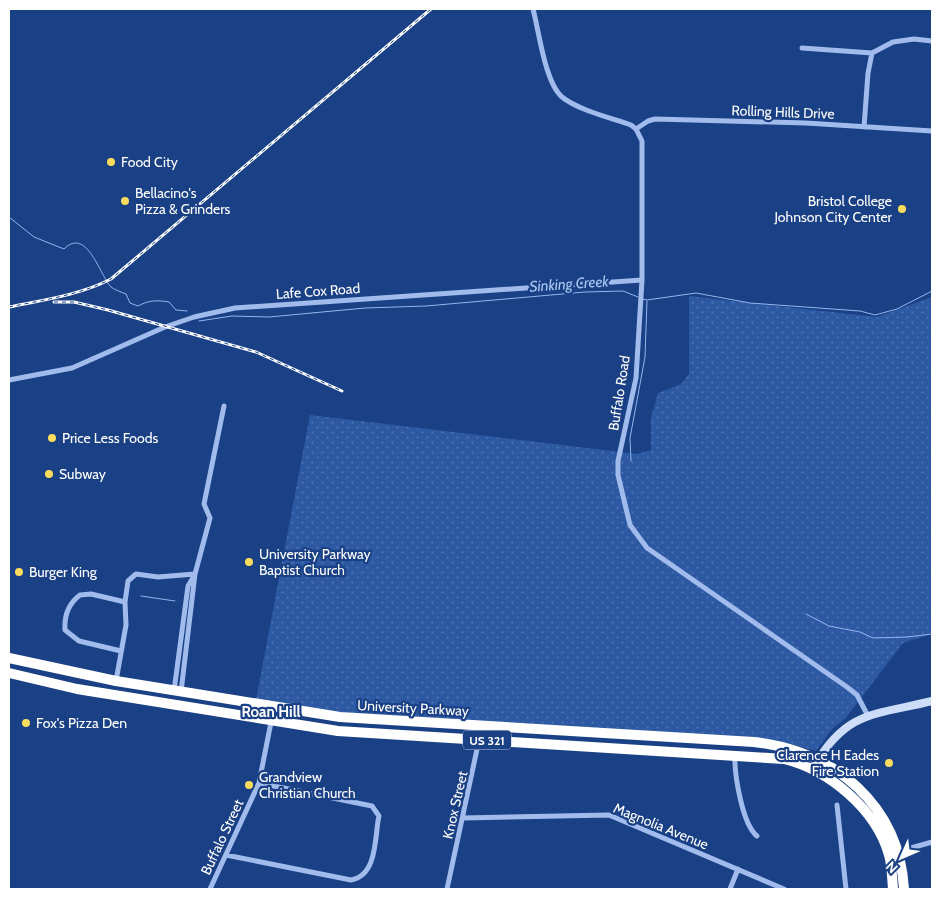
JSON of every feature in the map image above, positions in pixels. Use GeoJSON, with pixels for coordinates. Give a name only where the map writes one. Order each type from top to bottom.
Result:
{"type":"FeatureCollection","features":[{"type":"Feature","properties":{"kind":"highway","name":"University Parkway"},"geometry":{"type":"LineString","coordinates":[[9,658],[116,681],[340,717],[768,744],[800,751],[819,759],[853,782],[867,796],[886,823],[904,889]]}},
{"type":"Feature","properties":{"kind":"highway","name":"University Parkway"},"geometry":{"type":"LineString","coordinates":[[9,673],[113,695],[338,731],[784,758],[813,769],[829,778],[857,802],[893,853],[893,889]]}},
{"type":"Feature","properties":{"kind":"highway"},"geometry":{"type":"LineString","coordinates":[[113,695],[116,681]]}},
{"type":"Feature","properties":{"kind":"highway"},"geometry":{"type":"LineString","coordinates":[[200,709],[202,696]]}},
{"type":"Feature","properties":{"kind":"highway"},"geometry":{"type":"LineString","coordinates":[[377,734],[378,720]]}},
{"type":"Feature","properties":{"kind":"highway"},"geometry":{"type":"LineString","coordinates":[[607,748],[608,734]]}},
{"type":"Feature","properties":{"kind":"main road"},"geometry":{"type":"LineString","coordinates":[[813,769],[829,742],[842,730],[868,716],[932,701]]}},
{"type":"Feature","properties":{"kind":"street"},"geometry":{"type":"LineString","coordinates":[[534,9],[548,70],[559,94],[570,102],[636,129]]}},
{"type":"Feature","properties":{"kind":"street"},"geometry":{"type":"LineString","coordinates":[[802,48],[872,53],[893,42],[914,39],[932,41]]}},
{"type":"Feature","properties":{"kind":"street"},"geometry":{"type":"LineString","coordinates":[[864,127],[868,73],[872,53]]}},
{"type":"Feature","properties":{"kind":"street","name":"Rolling Hills Drive"},"geometry":{"type":"LineString","coordinates":[[636,129],[655,119],[806,123],[932,130]]}},
{"type":"Feature","properties":{"kind":"street","name":"Buffalo Road"},"geometry":{"type":"LineString","coordinates":[[636,129],[642,141],[643,150],[642,280],[636,378],[618,461],[620,486],[630,525],[647,548],[847,686],[857,695],[868,716]]}},
{"type":"Feature","properties":{"kind":"street","name":"Lafe Cox Road"},"geometry":{"type":"LineString","coordinates":[[9,380],[72,368],[165,326],[235,308],[642,280]]}},
{"type":"Feature","properties":{"kind":"street"},"geometry":{"type":"LineString","coordinates":[[177,691],[195,574],[210,518],[204,504],[224,406]]}},
{"type":"Feature","properties":{"kind":"street"},"geometry":{"type":"LineString","coordinates":[[116,681],[126,625],[125,602],[128,581],[136,574],[158,577],[195,574]]}},
{"type":"Feature","properties":{"kind":"street"},"geometry":{"type":"LineString","coordinates":[[120,651],[79,641],[65,630],[65,621],[68,606],[80,595],[92,594],[125,602]]}},
{"type":"Feature","properties":{"kind":"street","name":"Buffalo Street"},"geometry":{"type":"LineString","coordinates":[[210,889],[259,783],[274,707]]}},
{"type":"Feature","properties":{"kind":"street","name":"Knox Street"},"geometry":{"type":"LineString","coordinates":[[447,889],[481,740],[482,726]]}},
{"type":"Feature","properties":{"kind":"street"},"geometry":{"type":"LineString","coordinates":[[735,754],[735,771],[742,801],[751,830],[757,836]]}},
{"type":"Feature","properties":{"kind":"street"},"geometry":{"type":"LineString","coordinates":[[226,855],[351,880],[361,876],[369,868],[379,816],[372,806],[259,783]]}},
{"type":"Feature","properties":{"kind":"street"},"geometry":{"type":"LineString","coordinates":[[837,805],[846,889]]}},
{"type":"Feature","properties":{"kind":"street","name":"Magnolia Avenue"},"geometry":{"type":"LineString","coordinates":[[464,818],[609,815],[784,889]]}},
{"type":"Feature","properties":{"kind":"street"},"geometry":{"type":"LineString","coordinates":[[893,853],[932,842]]}},
{"type":"Feature","properties":{"kind":"street"},"geometry":{"type":"LineString","coordinates":[[730,889],[738,870]]}},
{"type":"Feature","properties":{"kind":"shaded area"},"geometry":{"type":"Polygon","coordinates":[[[689,296],[877,317],[932,297],[932,634],[903,643],[845,719],[833,728],[816,751],[773,740],[354,715],[256,700],[310,415],[637,454],[651,450],[651,418],[658,393],[681,384],[689,374],[689,296]]]}},
{"type":"Feature","properties":{"kind":"waterway","name":"Sinking Creek"},"geometry":{"type":"LineString","coordinates":[[9,217],[34,237],[64,249],[72,244],[80,244],[86,248],[111,287],[126,294],[130,303],[138,306],[149,302],[165,301],[169,302],[176,310],[187,311]]}},
{"type":"Feature","properties":{"kind":"waterway","name":"Sinking Creek"},"geometry":{"type":"LineString","coordinates":[[199,321],[232,316],[269,317],[585,292],[623,291],[638,297]]}},
{"type":"Feature","properties":{"kind":"waterway","name":"Sinking Creek"},"geometry":{"type":"LineString","coordinates":[[642,299],[647,300],[696,293],[750,303],[860,311],[875,315],[897,309],[932,291]]}},
{"type":"Feature","properties":{"kind":"waterway"},"geometry":{"type":"LineString","coordinates":[[631,461],[630,438],[645,357],[647,301]]}},
{"type":"Feature","properties":{"kind":"waterway"},"geometry":{"type":"LineString","coordinates":[[141,596],[175,601]]}},
{"type":"Feature","properties":{"kind":"waterway"},"geometry":{"type":"LineString","coordinates":[[806,614],[829,626],[860,632],[873,638],[932,634]]}},
{"type":"Feature","properties":{"kind":"railway"},"geometry":{"type":"LineString","coordinates":[[9,307],[74,293],[111,279],[431,9]]}},
{"type":"Feature","properties":{"kind":"railway"},"geometry":{"type":"LineString","coordinates":[[54,302],[74,302],[108,310],[256,352],[342,391]]}},
{"type":"Feature","properties":{"kind":"place","name":"Food City"},"geometry":{"type":"Point","coordinates":[111,162]}},
{"type":"Feature","properties":{"kind":"place","name":"Bellacino's Pizza & Grinders"},"geometry":{"type":"Point","coordinates":[125,201]}},
{"type":"Feature","properties":{"kind":"place","name":"Bristol College Johnson City Center"},"geometry":{"type":"Point","coordinates":[902,209]}},
{"type":"Feature","properties":{"kind":"place","name":"Price Less Foods"},"geometry":{"type":"Point","coordinates":[52,438]}},
{"type":"Feature","properties":{"kind":"place","name":"Subway"},"geometry":{"type":"Point","coordinates":[49,474]}},
{"type":"Feature","properties":{"kind":"place","name":"University Parkway Baptist Church"},"geometry":{"type":"Point","coordinates":[249,562]}},
{"type":"Feature","properties":{"kind":"place","name":"Burger King"},"geometry":{"type":"Point","coordinates":[19,572]}},
{"type":"Feature","properties":{"kind":"place","name":"Fox's Pizza Den"},"geometry":{"type":"Point","coordinates":[26,723]}},
{"type":"Feature","properties":{"kind":"place","name":"Clarence H Eades Fire Station"},"geometry":{"type":"Point","coordinates":[889,763]}},
{"type":"Feature","properties":{"kind":"place","name":"Grandview Christian Church"},"geometry":{"type":"Point","coordinates":[249,785]}},
{"type":"Feature","properties":{"kind":"district","name":"Roan Hill"},"geometry":{"type":"Point","coordinates":[271,712]}}]}
